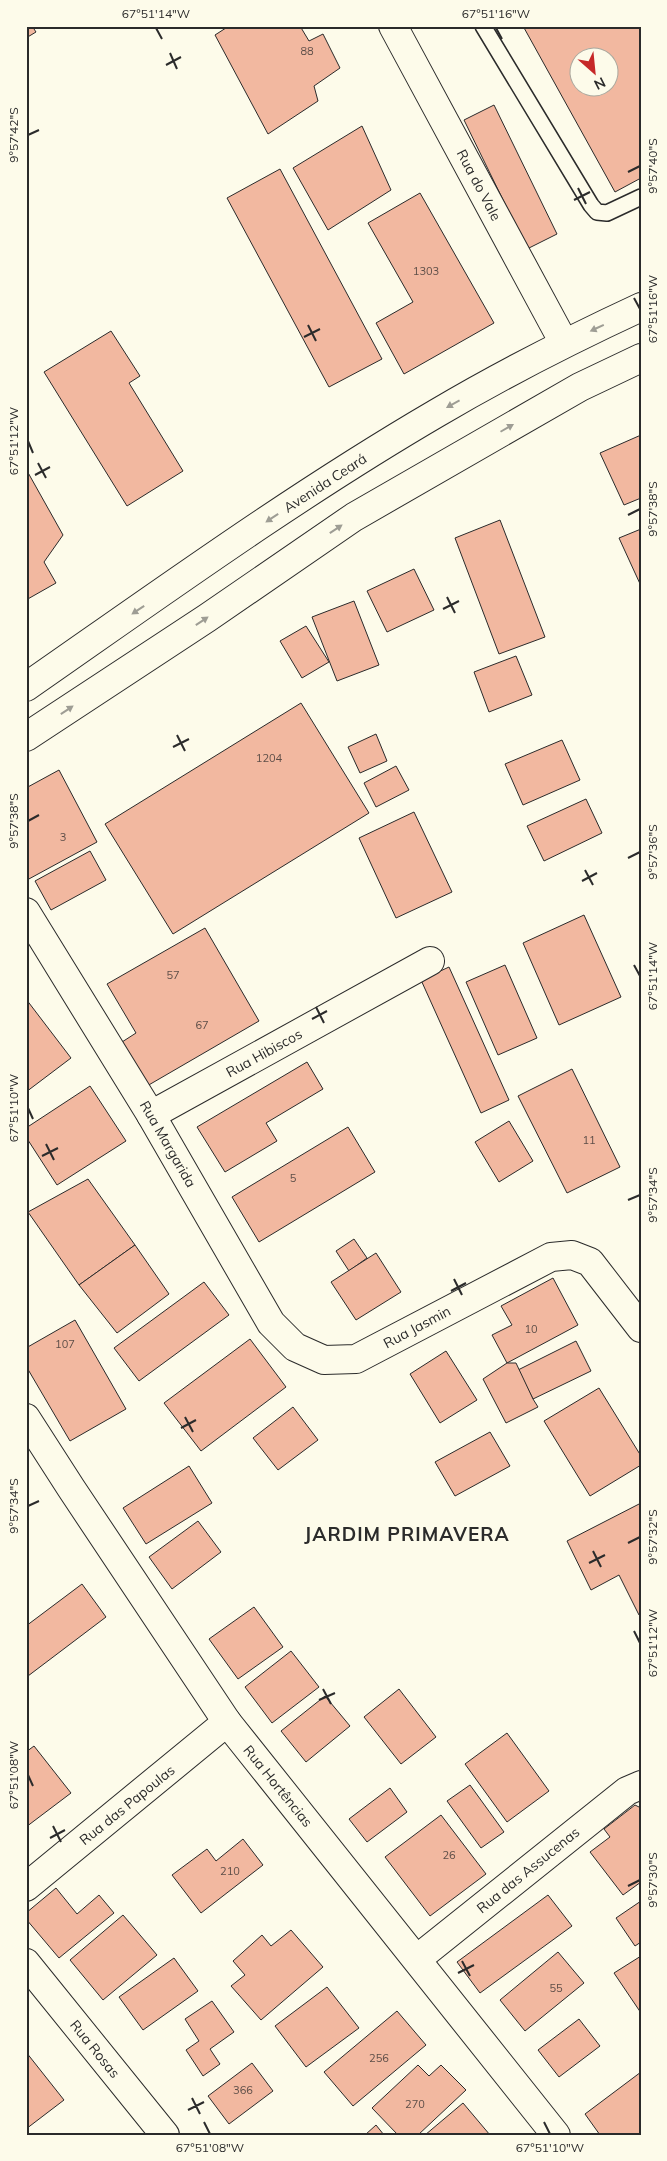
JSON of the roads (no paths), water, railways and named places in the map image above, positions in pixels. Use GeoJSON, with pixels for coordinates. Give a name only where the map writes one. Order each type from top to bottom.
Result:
{"type":"FeatureCollection","features":[{"type":"Feature","properties":{"kind":"street","name":"Rua do Vale"},"geometry":{"type":"LineString","coordinates":[[393,26],[564,343]]}},
{"type":"Feature","properties":{"kind":"street","name":"Avenida Ceará"},"geometry":{"type":"LineString","coordinates":[[26,687],[309,493],[437,413],[564,343],[641,306]]}},
{"type":"Feature","properties":{"kind":"street"},"geometry":{"type":"LineString","coordinates":[[26,737],[207,618],[354,517],[580,387],[641,358]]}},
{"type":"Feature","properties":{"kind":"street","name":"Rua Margarida"},"geometry":{"type":"LineString","coordinates":[[26,912],[151,1116],[271,1323],[295,1346],[324,1360]]}},
{"type":"Feature","properties":{"kind":"street","name":"Rua Hibiscos"},"geometry":{"type":"LineString","coordinates":[[151,1116],[430,961]]}},
{"type":"Feature","properties":{"kind":"street","name":"Rua Jasmin"},"geometry":{"type":"LineString","coordinates":[[324,1360],[356,1359],[551,1257],[572,1255],[590,1262],[641,1328]]}},
{"type":"Feature","properties":{"kind":"street","name":"Rua Hortências"},"geometry":{"type":"LineString","coordinates":[[26,1418],[227,1722],[556,2135]]}},
{"type":"Feature","properties":{"kind":"street","name":"Rua das Papoulas"},"geometry":{"type":"LineString","coordinates":[[26,1887],[227,1722]]}},
{"type":"Feature","properties":{"kind":"street","name":"Rua das Assucenas"},"geometry":{"type":"LineString","coordinates":[[417,1959],[627,1791],[641,1785]]}},
{"type":"Feature","properties":{"kind":"street","name":"Rua Rosas"},"geometry":{"type":"LineString","coordinates":[[26,1963],[164,2135]]}},
{"type":"Feature","properties":{"kind":"lane"},"geometry":{"type":"LineString","coordinates":[[483,26],[596,212],[607,213],[641,197]]}},
{"type":"Feature","properties":{"kind":"district","name":"JARDIM PRIMAVERA"},"geometry":{"type":"Point","coordinates":[407,1534]}}]}
